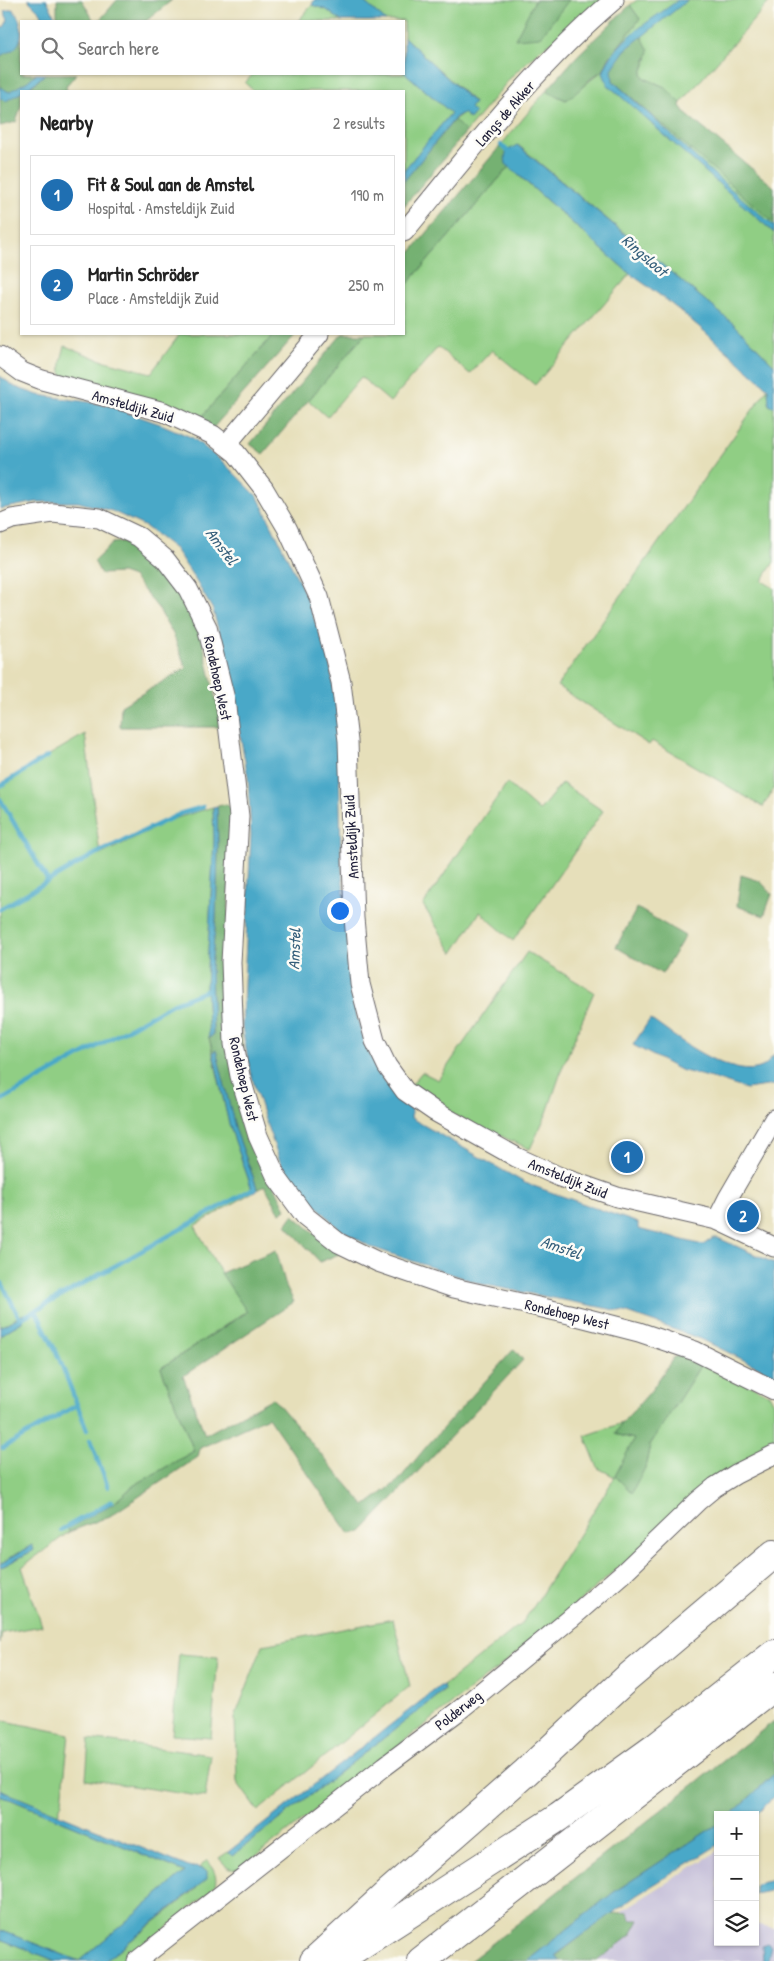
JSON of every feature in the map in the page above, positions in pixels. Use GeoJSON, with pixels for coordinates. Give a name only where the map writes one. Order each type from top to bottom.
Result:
{"type":"FeatureCollection","features":[{"type":"Feature","properties":{"kind":"highway"},"geometry":{"type":"LineString","coordinates":[[314,1961],[388,1893],[526,1772],[625,1680],[774,1554]]}},
{"type":"Feature","properties":{"kind":"highway"},"geometry":{"type":"LineString","coordinates":[[336,1961],[558,1817],[656,1746],[774,1654]]}},
{"type":"Feature","properties":{"kind":"highway"},"geometry":{"type":"LineString","coordinates":[[421,1961],[774,1686]]}},
{"type":"Feature","properties":{"kind":"street","name":"Langs de Akker"},"geometry":{"type":"LineString","coordinates":[[405,231],[490,128],[564,46],[614,0]]}},
{"type":"Feature","properties":{"kind":"street"},"geometry":{"type":"LineString","coordinates":[[226,445],[318,335]]}},
{"type":"Feature","properties":{"kind":"street","name":"Amsteldijk Zuid"},"geometry":{"type":"LineString","coordinates":[[0,356],[22,372],[42,380],[164,412],[213,436],[236,453],[264,489],[287,528],[319,597],[341,682],[348,741],[356,961],[375,1041],[387,1066],[405,1091],[423,1104],[516,1157],[560,1177],[617,1197],[717,1220],[774,1247]]}},
{"type":"Feature","properties":{"kind":"street","name":"Rondehoep West"},"geometry":{"type":"LineString","coordinates":[[0,524],[12,519],[53,513],[99,518],[139,536],[165,559],[188,589],[207,628],[225,698],[239,816],[231,962],[234,1044],[240,1076],[258,1136],[277,1178],[306,1216],[339,1243],[378,1262],[454,1288],[639,1332],[696,1352],[774,1390]]}},
{"type":"Feature","properties":{"kind":"street"},"geometry":{"type":"LineString","coordinates":[[717,1220],[774,1119]]}},
{"type":"Feature","properties":{"kind":"street","name":"Polderweg"},"geometry":{"type":"LineString","coordinates":[[137,1961],[472,1700],[615,1580],[715,1487],[774,1455]]}},
{"type":"Feature","properties":{"kind":"shaded area"},"geometry":{"type":"Polygon","coordinates":[[[714,1853],[714,1946],[759,1946],[759,1925],[774,1928],[774,1961],[568,1961],[623,1910],[714,1853]]]}},
{"type":"Feature","properties":{"kind":"green space"},"geometry":{"type":"Polygon","coordinates":[[[57,0],[82,0],[93,20],[57,20],[57,0]]]}},
{"type":"Feature","properties":{"kind":"green space"},"geometry":{"type":"Polygon","coordinates":[[[117,0],[172,0],[147,20],[100,20],[117,0]]]}},
{"type":"Feature","properties":{"kind":"green space"},"geometry":{"type":"Polygon","coordinates":[[[362,0],[603,0],[563,35],[541,49],[512,76],[466,132],[454,120],[463,113],[470,119],[475,113],[470,108],[474,102],[405,38],[405,20],[385,20],[362,0]]]}},
{"type":"Feature","properties":{"kind":"green space"},"geometry":{"type":"Polygon","coordinates":[[[535,0],[569,0],[540,37],[515,39],[535,0]]]}},
{"type":"Feature","properties":{"kind":"green space"},"geometry":{"type":"Polygon","coordinates":[[[637,0],[771,0],[681,103],[665,87],[644,78],[642,73],[648,57],[618,57],[774,208],[774,365],[736,326],[518,145],[507,151],[501,145],[546,91],[566,100],[602,71],[610,72],[617,49],[640,19],[630,5],[637,0]]]}},
{"type":"Feature","properties":{"kind":"green space"},"geometry":{"type":"Polygon","coordinates":[[[312,5],[327,10],[340,20],[299,20],[312,5]]]}},
{"type":"Feature","properties":{"kind":"green space"},"geometry":{"type":"Polygon","coordinates":[[[630,5],[640,19],[609,58],[603,71],[598,73],[566,100],[546,91],[577,56],[630,5]]]}},
{"type":"Feature","properties":{"kind":"green space"},"geometry":{"type":"Polygon","coordinates":[[[641,35],[649,51],[642,73],[644,78],[665,87],[681,103],[680,106],[686,114],[774,187],[774,223],[613,81],[610,72],[618,57],[641,35]]]}},
{"type":"Feature","properties":{"kind":"green space"},"geometry":{"type":"Polygon","coordinates":[[[20,40],[20,75],[35,75],[9,92],[0,87],[0,56],[17,45],[20,40]]]}},
{"type":"Feature","properties":{"kind":"green space"},"geometry":{"type":"Polygon","coordinates":[[[405,73],[451,113],[405,169],[405,90],[253,90],[245,83],[252,75],[405,75],[405,73]]]}},
{"type":"Feature","properties":{"kind":"green space"},"geometry":{"type":"Polygon","coordinates":[[[44,75],[75,75],[66,86],[67,90],[26,90],[44,75]]]}},
{"type":"Feature","properties":{"kind":"green space"},"geometry":{"type":"Polygon","coordinates":[[[20,93],[20,109],[16,122],[0,126],[0,98],[6,101],[20,93]]]}},
{"type":"Feature","properties":{"kind":"green space"},"geometry":{"type":"Polygon","coordinates":[[[454,120],[466,132],[405,205],[405,180],[454,120]]]}},
{"type":"Feature","properties":{"kind":"green space"},"geometry":{"type":"Polygon","coordinates":[[[501,145],[507,151],[505,159],[509,167],[405,287],[405,259],[501,145]]]}},
{"type":"Feature","properties":{"kind":"green space"},"geometry":{"type":"Polygon","coordinates":[[[509,167],[630,274],[535,385],[492,350],[470,374],[438,347],[390,402],[361,377],[327,417],[308,400],[364,335],[405,335],[405,287],[509,167]]]}},
{"type":"Feature","properties":{"kind":"green space"},"geometry":{"type":"Polygon","coordinates":[[[179,335],[273,335],[198,421],[63,378],[61,362],[65,346],[101,360],[151,373],[179,335]]]}},
{"type":"Feature","properties":{"kind":"green space"},"geometry":{"type":"Polygon","coordinates":[[[273,335],[295,335],[212,429],[198,421],[273,335]]]}},
{"type":"Feature","properties":{"kind":"green space"},"geometry":{"type":"Polygon","coordinates":[[[341,335],[364,335],[263,454],[250,444],[341,335]]]}},
{"type":"Feature","properties":{"kind":"green space"},"geometry":{"type":"Polygon","coordinates":[[[768,388],[769,405],[774,407],[774,562],[762,581],[774,588],[774,788],[763,807],[652,741],[649,745],[557,686],[768,388]]]}},
{"type":"Feature","properties":{"kind":"green space"},"geometry":{"type":"Polygon","coordinates":[[[133,540],[179,584],[198,622],[222,727],[120,727],[121,706],[186,668],[173,634],[158,608],[133,577],[122,573],[101,574],[94,561],[113,543],[133,540]]]}},
{"type":"Feature","properties":{"kind":"green space"},"geometry":{"type":"Polygon","coordinates":[[[85,734],[100,855],[170,820],[213,807],[214,841],[206,987],[209,1038],[229,1124],[253,1192],[195,1226],[221,1273],[247,1311],[161,1368],[194,1451],[133,1486],[114,1503],[68,1528],[69,1532],[22,1567],[42,1626],[2,1633],[0,1644],[0,1568],[34,1550],[32,1545],[0,1564],[0,1335],[22,1322],[23,1314],[0,1327],[0,784],[85,734]]]}},
{"type":"Feature","properties":{"kind":"green space"},"geometry":{"type":"Polygon","coordinates":[[[507,783],[539,811],[562,783],[603,811],[513,941],[480,912],[453,953],[423,905],[507,783]]]}},
{"type":"Feature","properties":{"kind":"green space"},"geometry":{"type":"Polygon","coordinates":[[[226,804],[231,808],[228,939],[255,1147],[286,1209],[280,1213],[265,1186],[258,1190],[236,1131],[216,1051],[213,1052],[209,1038],[213,1035],[211,967],[216,919],[217,806],[226,804]]]}},
{"type":"Feature","properties":{"kind":"green space"},"geometry":{"type":"Polygon","coordinates":[[[741,875],[760,881],[772,894],[764,916],[737,906],[741,875]]]}},
{"type":"Feature","properties":{"kind":"green space"},"geometry":{"type":"Polygon","coordinates":[[[637,908],[685,936],[662,974],[616,947],[637,908]]]}},
{"type":"Feature","properties":{"kind":"green space"},"geometry":{"type":"Polygon","coordinates":[[[527,952],[594,992],[563,1066],[547,1113],[530,1149],[456,1116],[412,1084],[422,1072],[438,1080],[527,952]]]}},
{"type":"Feature","properties":{"kind":"green space"},"geometry":{"type":"Polygon","coordinates":[[[293,1215],[339,1254],[320,1262],[286,1225],[293,1215]]]}},
{"type":"Feature","properties":{"kind":"green space"},"geometry":{"type":"Polygon","coordinates":[[[276,1250],[286,1286],[294,1302],[183,1376],[205,1435],[273,1398],[365,1506],[398,1481],[514,1349],[523,1360],[361,1532],[350,1534],[268,1417],[200,1448],[198,1457],[110,1516],[69,1532],[68,1528],[114,1503],[133,1486],[194,1451],[161,1368],[247,1312],[221,1273],[276,1250]]]}},
{"type":"Feature","properties":{"kind":"green space"},"geometry":{"type":"Polygon","coordinates":[[[689,1353],[704,1360],[650,1445],[645,1468],[632,1493],[615,1476],[634,1439],[615,1434],[622,1423],[650,1392],[674,1357],[689,1353]]]}},
{"type":"Feature","properties":{"kind":"green space"},"geometry":{"type":"Polygon","coordinates":[[[704,1360],[770,1395],[774,1403],[774,1445],[763,1451],[611,1574],[535,1639],[240,1869],[230,1868],[224,1864],[219,1858],[228,1852],[232,1856],[444,1691],[443,1686],[522,1623],[615,1477],[598,1468],[585,1436],[622,1423],[615,1434],[634,1439],[645,1468],[650,1445],[704,1360]]]}},
{"type":"Feature","properties":{"kind":"green space"},"geometry":{"type":"Polygon","coordinates":[[[393,1619],[410,1686],[258,1811],[237,1782],[235,1717],[263,1645],[393,1619]]]}},
{"type":"Feature","properties":{"kind":"green space"},"geometry":{"type":"Polygon","coordinates":[[[179,1654],[218,1657],[211,1738],[172,1735],[179,1654]]]}},
{"type":"Feature","properties":{"kind":"green space"},"geometry":{"type":"Polygon","coordinates":[[[0,1720],[69,1734],[62,1802],[58,1814],[0,1790],[0,1720]]]}},
{"type":"Feature","properties":{"kind":"green space"},"geometry":{"type":"Polygon","coordinates":[[[774,1721],[774,1774],[735,1811],[714,1811],[714,1827],[614,1892],[527,1961],[470,1961],[774,1721]]]}},
{"type":"Feature","properties":{"kind":"green space"},"geometry":{"type":"Polygon","coordinates":[[[89,1739],[211,1755],[205,1797],[86,1779],[89,1739]]]}},
{"type":"Feature","properties":{"kind":"green space"},"geometry":{"type":"Polygon","coordinates":[[[0,1795],[185,1872],[79,1961],[0,1930],[0,1795]]]}},
{"type":"Feature","properties":{"kind":"green space"},"geometry":{"type":"Polygon","coordinates":[[[207,1860],[212,1867],[216,1879],[211,1891],[127,1961],[105,1961],[195,1890],[207,1871],[199,1868],[207,1860]]]}},
{"type":"Feature","properties":{"kind":"green space"},"geometry":{"type":"Polygon","coordinates":[[[628,1912],[630,1920],[639,1920],[631,1935],[597,1961],[560,1961],[556,1956],[610,1914],[628,1912]]]}},
{"type":"Feature","properties":{"kind":"green space"},"geometry":{"type":"Polygon","coordinates":[[[0,1939],[56,1961],[0,1961],[0,1939]]]}},
{"type":"Feature","properties":{"kind":"water"},"geometry":{"type":"Polygon","coordinates":[[[28,0],[47,0],[57,20],[43,20],[41,13],[28,0]]]}},
{"type":"Feature","properties":{"kind":"water"},"geometry":{"type":"Polygon","coordinates":[[[314,0],[362,0],[385,20],[340,20],[327,10],[312,5],[314,0]]]}},
{"type":"Feature","properties":{"kind":"water"},"geometry":{"type":"Polygon","coordinates":[[[678,0],[688,0],[625,50],[612,69],[613,81],[717,177],[774,226],[774,233],[608,85],[603,73],[608,61],[624,41],[678,0]]]}},
{"type":"Feature","properties":{"kind":"water"},"geometry":{"type":"Polygon","coordinates":[[[13,9],[19,18],[20,40],[18,45],[12,50],[0,56],[0,28],[4,27],[8,20],[4,11],[13,9]]]}},
{"type":"Feature","properties":{"kind":"water"},"geometry":{"type":"Polygon","coordinates":[[[405,38],[474,103],[470,108],[475,113],[470,119],[463,113],[456,117],[405,180],[405,169],[451,113],[405,73],[405,38]]]}},
{"type":"Feature","properties":{"kind":"water"},"geometry":{"type":"Polygon","coordinates":[[[35,75],[44,75],[6,101],[0,98],[0,87],[9,92],[35,75]]]}},
{"type":"Feature","properties":{"kind":"water"},"geometry":{"type":"Polygon","coordinates":[[[517,145],[736,326],[774,365],[774,407],[769,405],[768,388],[684,314],[630,274],[506,164],[505,157],[507,151],[517,145]]]}},
{"type":"Feature","properties":{"kind":"water","name":"Amstel"},"geometry":{"type":"Polygon","coordinates":[[[0,376],[15,387],[38,395],[103,404],[163,425],[193,438],[224,463],[258,497],[305,594],[329,659],[338,714],[341,858],[352,998],[365,1044],[384,1081],[412,1109],[411,1118],[525,1183],[638,1223],[638,1229],[703,1245],[713,1238],[718,1238],[774,1263],[774,1378],[760,1368],[701,1339],[625,1312],[481,1284],[371,1247],[338,1228],[284,1172],[250,1071],[242,1027],[251,835],[248,777],[225,655],[213,610],[175,549],[146,527],[112,511],[78,502],[37,502],[0,509],[0,376]]]}},
{"type":"Feature","properties":{"kind":"water"},"geometry":{"type":"Polygon","coordinates":[[[217,806],[216,919],[211,967],[213,1035],[209,1038],[206,987],[214,841],[213,807],[217,806]]]}},
{"type":"Feature","properties":{"kind":"water"},"geometry":{"type":"Polygon","coordinates":[[[650,1019],[689,1046],[721,1063],[737,1068],[751,1070],[764,1066],[774,1054],[774,1085],[746,1089],[680,1070],[633,1045],[650,1019]]]}},
{"type":"Feature","properties":{"kind":"water"},"geometry":{"type":"Polygon","coordinates":[[[216,1050],[236,1131],[258,1190],[253,1192],[229,1124],[213,1052],[216,1050]]]}},
{"type":"Feature","properties":{"kind":"water"},"geometry":{"type":"Polygon","coordinates":[[[24,1314],[22,1322],[0,1335],[0,1327],[24,1314]]]}},
{"type":"Feature","properties":{"kind":"water"},"geometry":{"type":"Polygon","coordinates":[[[32,1545],[34,1550],[0,1568],[0,1564],[32,1545]]]}},
{"type":"Feature","properties":{"kind":"water"},"geometry":{"type":"Polygon","coordinates":[[[440,1686],[443,1686],[444,1690],[434,1699],[232,1856],[228,1852],[440,1686]]]}},
{"type":"Feature","properties":{"kind":"water"},"geometry":{"type":"Polygon","coordinates":[[[774,1774],[774,1797],[759,1812],[735,1811],[774,1774]]]}},
{"type":"Feature","properties":{"kind":"water"},"geometry":{"type":"Polygon","coordinates":[[[0,1790],[191,1868],[195,1867],[207,1871],[207,1879],[105,1961],[79,1961],[185,1872],[0,1795],[0,1790]]]}},
{"type":"Feature","properties":{"kind":"water"},"geometry":{"type":"Polygon","coordinates":[[[714,1827],[714,1847],[637,1895],[556,1955],[560,1961],[527,1961],[614,1892],[714,1827]]]}},
{"type":"Feature","properties":{"kind":"water"},"geometry":{"type":"Polygon","coordinates":[[[774,1880],[774,1890],[759,1893],[759,1883],[774,1880]]]}},
{"type":"Feature","properties":{"kind":"water"},"geometry":{"type":"Polygon","coordinates":[[[0,1930],[79,1961],[56,1961],[0,1939],[0,1930]]]}},
{"type":"Feature","properties":{"kind":"water"},"geometry":{"type":"Polygon","coordinates":[[[767,1943],[771,1946],[768,1961],[763,1961],[762,1945],[767,1943]]]}},
{"type":"Feature","properties":{"kind":"waterway","name":"Ringsloot"},"geometry":{"type":"LineString","coordinates":[[501,145],[511,154]]}},
{"type":"Feature","properties":{"kind":"waterway"},"geometry":{"type":"LineString","coordinates":[[0,786],[48,756]]}},
{"type":"Feature","properties":{"kind":"waterway"},"geometry":{"type":"LineString","coordinates":[[0,799],[48,881]]}},
{"type":"Feature","properties":{"kind":"waterway"},"geometry":{"type":"LineString","coordinates":[[0,909],[95,854],[182,813],[203,807]]}},
{"type":"Feature","properties":{"kind":"waterway"},"geometry":{"type":"LineString","coordinates":[[0,1101],[172,1004],[208,990]]}},
{"type":"Feature","properties":{"kind":"waterway"},"geometry":{"type":"LineString","coordinates":[[2,1283],[20,1319],[254,1188]]}},
{"type":"Feature","properties":{"kind":"waterway"},"geometry":{"type":"LineString","coordinates":[[36,1311],[59,1358],[87,1430]]}},
{"type":"Feature","properties":{"kind":"waterway"},"geometry":{"type":"LineString","coordinates":[[3,1448],[77,1405]]}},
{"type":"Feature","properties":{"kind":"waterway"},"geometry":{"type":"LineString","coordinates":[[90,1440],[108,1487]]}},
{"type":"Feature","properties":{"kind":"waterway"},"geometry":{"type":"LineString","coordinates":[[61,1530],[112,1501]]}},
{"type":"Feature","properties":{"kind":"place","name":"Fit & Soul aan de Amstel"},"geometry":{"type":"Point","coordinates":[627,1157]}},
{"type":"Feature","properties":{"kind":"place","name":"Martin Schröder"},"geometry":{"type":"Point","coordinates":[743,1216]}}]}
